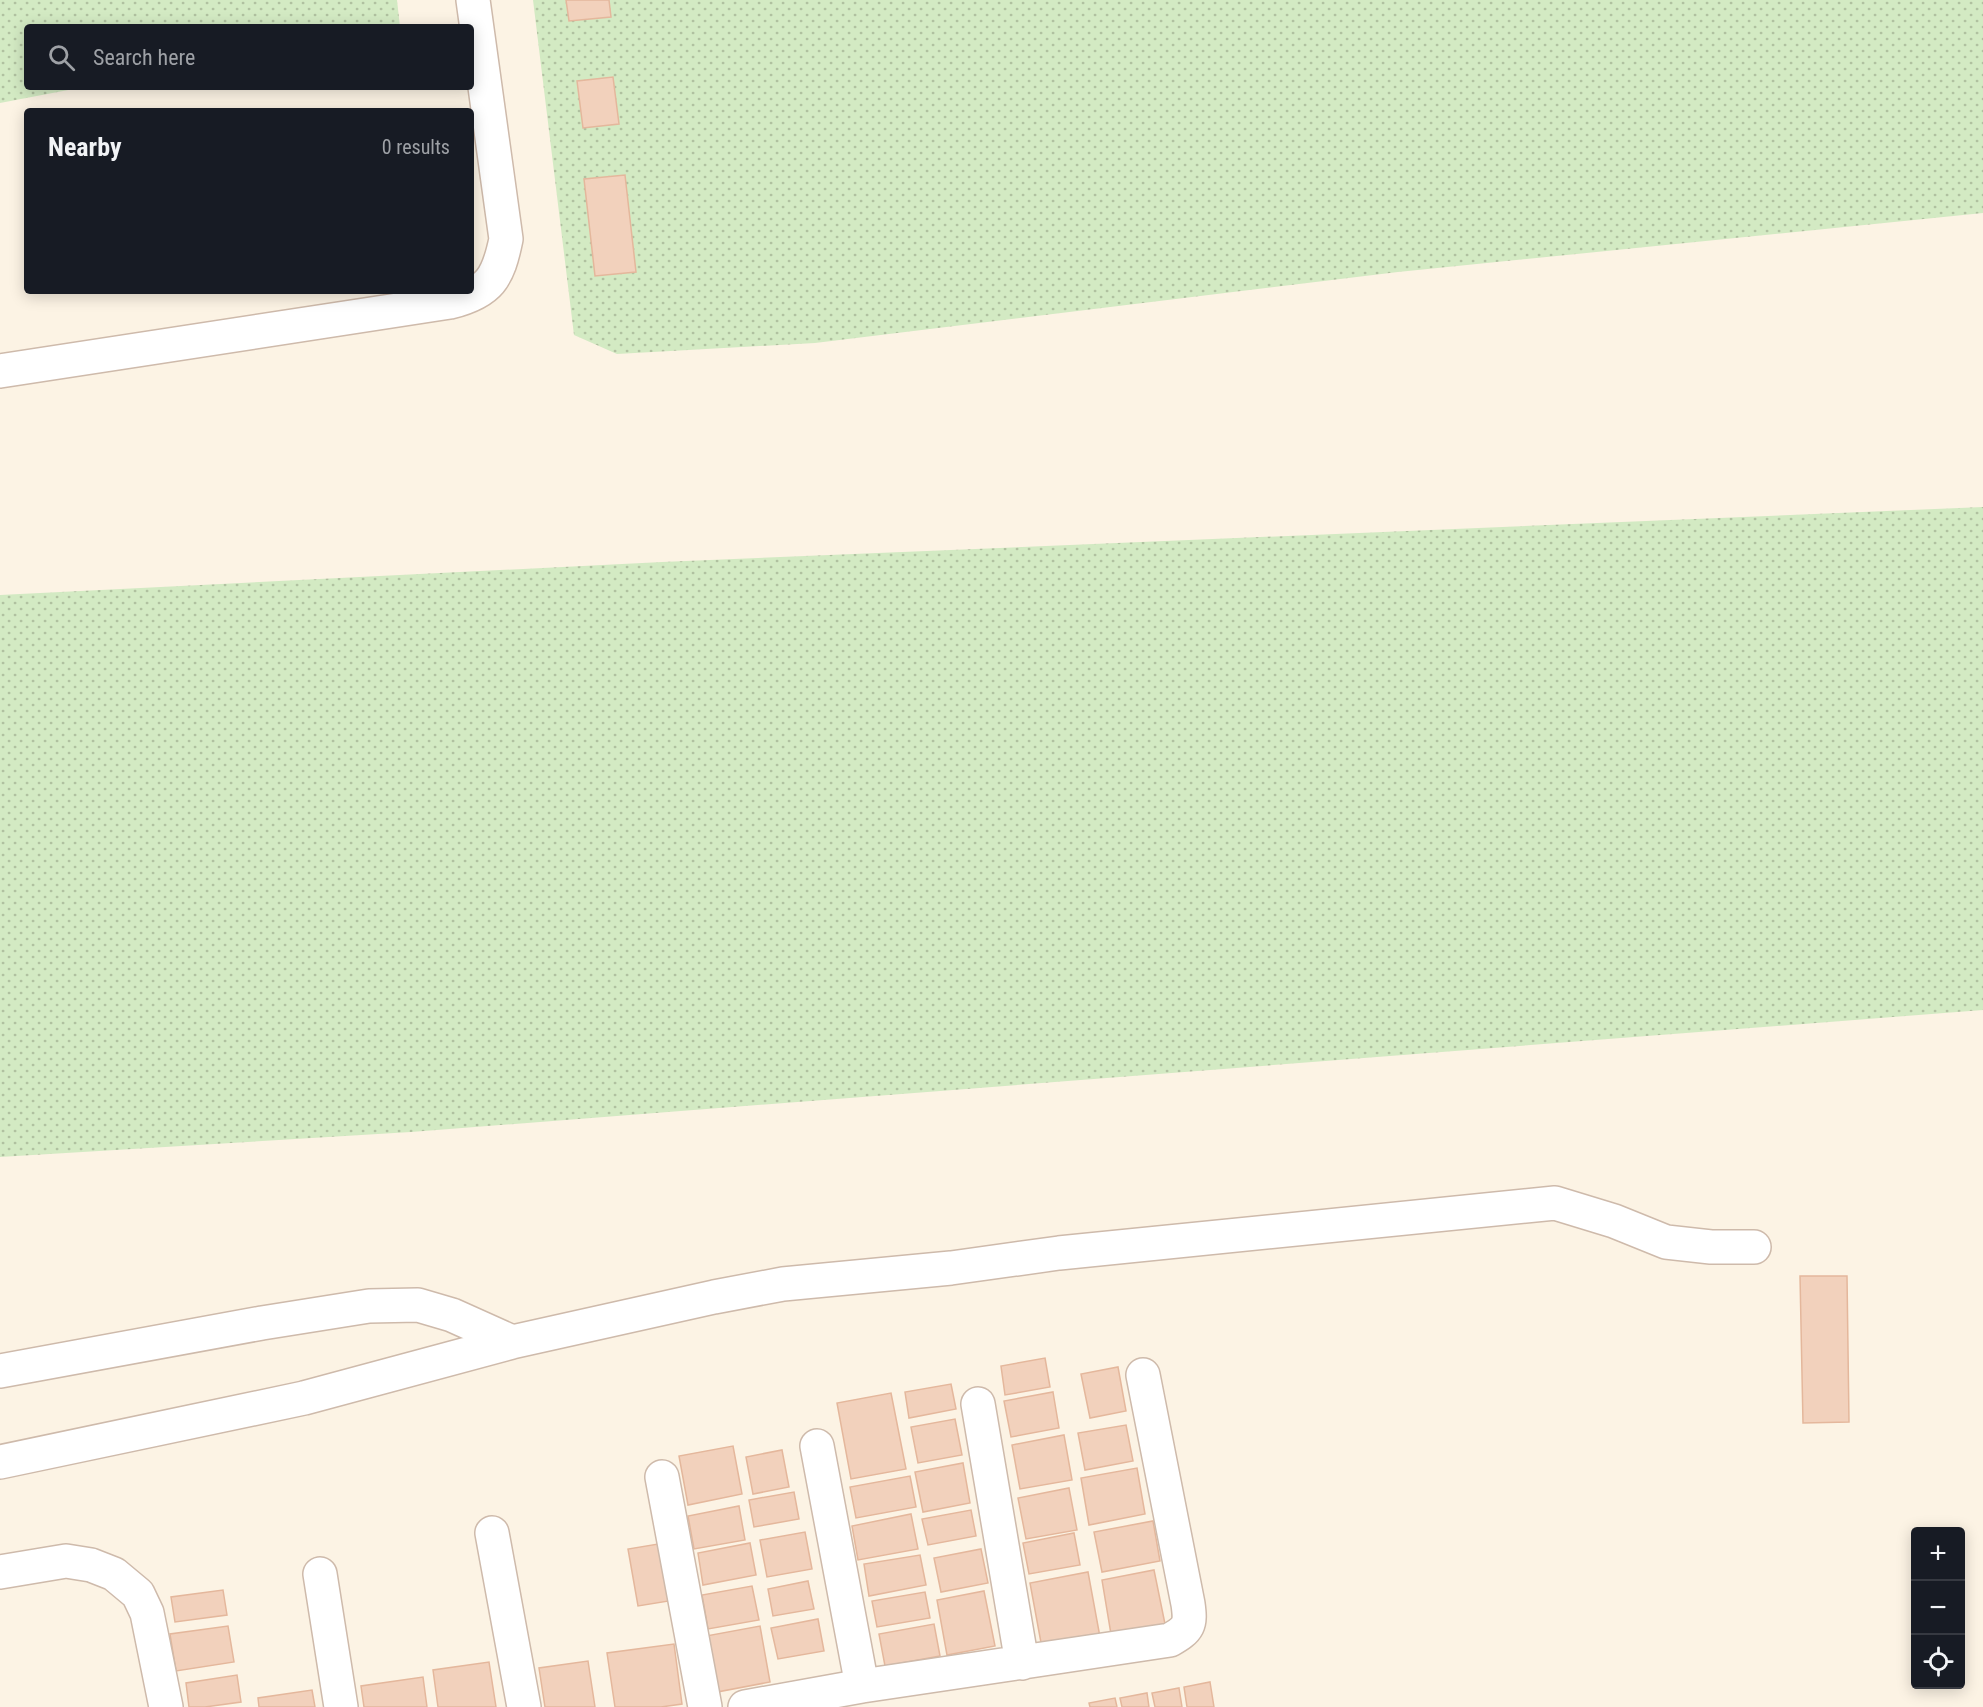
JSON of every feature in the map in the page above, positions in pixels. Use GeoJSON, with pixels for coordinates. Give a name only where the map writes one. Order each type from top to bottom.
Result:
{"type":"FeatureCollection","features":[{"type":"Feature","properties":{"kind":"street"},"geometry":{"type":"LineString","coordinates":[[0,371],[450,302],[472,296],[491,282],[502,259],[506,239],[474,0]]}},
{"type":"Feature","properties":{"kind":"street"},"geometry":{"type":"LineString","coordinates":[[0,1462],[304,1398],[512,1341],[783,1284],[951,1268],[1059,1253],[1555,1203],[1571,1206],[1666,1242],[1711,1247],[1754,1247]]}},
{"type":"Feature","properties":{"kind":"street"},"geometry":{"type":"LineString","coordinates":[[0,1371],[262,1323],[369,1306],[418,1305],[452,1315],[512,1341]]}},
{"type":"Feature","properties":{"kind":"street"},"geometry":{"type":"LineString","coordinates":[[745,1707],[809,1702],[862,1686],[1170,1640],[1182,1633],[1188,1627],[1190,1619],[1188,1604],[1143,1375]]}},
{"type":"Feature","properties":{"kind":"street"},"geometry":{"type":"LineString","coordinates":[[978,1404],[1022,1663]]}},
{"type":"Feature","properties":{"kind":"street"},"geometry":{"type":"LineString","coordinates":[[817,1446],[862,1686]]}},
{"type":"Feature","properties":{"kind":"street"},"geometry":{"type":"LineString","coordinates":[[662,1477],[705,1707]]}},
{"type":"Feature","properties":{"kind":"street"},"geometry":{"type":"LineString","coordinates":[[492,1533],[524,1707]]}},
{"type":"Feature","properties":{"kind":"street"},"geometry":{"type":"LineString","coordinates":[[0,1572],[66,1561],[91,1565],[114,1574],[138,1594],[147,1613],[166,1707]]}},
{"type":"Feature","properties":{"kind":"street"},"geometry":{"type":"LineString","coordinates":[[320,1575],[341,1707]]}},
{"type":"Feature","properties":{"kind":"green space"},"geometry":{"type":"Polygon","coordinates":[[[0,0],[397,0],[400,24],[24,24],[24,90],[68,90],[0,103],[0,0]]]}},
{"type":"Feature","properties":{"kind":"green space"},"geometry":{"type":"Polygon","coordinates":[[[533,0],[1983,0],[1983,213],[1398,272],[815,343],[617,354],[574,335],[533,0]]]}},
{"type":"Feature","properties":{"kind":"green space"},"geometry":{"type":"Polygon","coordinates":[[[1983,507],[1983,1010],[411,1132],[0,1157],[0,595],[662,562],[1983,507]]]}},
{"type":"Feature","properties":{"kind":"building"},"geometry":{"type":"Polygon","coordinates":[[[566,0],[609,0],[611,17],[569,21],[566,0]]]}},
{"type":"Feature","properties":{"kind":"building"},"geometry":{"type":"Polygon","coordinates":[[[613,77],[619,124],[583,128],[577,81],[613,77]]]}},
{"type":"Feature","properties":{"kind":"building"},"geometry":{"type":"Polygon","coordinates":[[[625,175],[636,272],[595,276],[584,179],[625,175]]]}},
{"type":"Feature","properties":{"kind":"building"},"geometry":{"type":"Polygon","coordinates":[[[1800,1276],[1847,1276],[1849,1422],[1803,1423],[1800,1276]]]}},
{"type":"Feature","properties":{"kind":"building"},"geometry":{"type":"Polygon","coordinates":[[[1045,1358],[1050,1387],[1005,1395],[1001,1366],[1045,1358]]]}},
{"type":"Feature","properties":{"kind":"building"},"geometry":{"type":"Polygon","coordinates":[[[1118,1367],[1126,1411],[1090,1418],[1081,1374],[1118,1367]]]}},
{"type":"Feature","properties":{"kind":"building"},"geometry":{"type":"Polygon","coordinates":[[[951,1384],[956,1409],[909,1418],[905,1392],[951,1384]]]}},
{"type":"Feature","properties":{"kind":"building"},"geometry":{"type":"Polygon","coordinates":[[[1053,1392],[1059,1428],[1011,1437],[1004,1401],[1053,1392]]]}},
{"type":"Feature","properties":{"kind":"building"},"geometry":{"type":"Polygon","coordinates":[[[891,1393],[906,1469],[851,1479],[837,1403],[891,1393]]]}},
{"type":"Feature","properties":{"kind":"building"},"geometry":{"type":"Polygon","coordinates":[[[955,1419],[962,1455],[918,1463],[911,1427],[955,1419]]]}},
{"type":"Feature","properties":{"kind":"building"},"geometry":{"type":"Polygon","coordinates":[[[1126,1425],[1133,1461],[1085,1470],[1078,1433],[1126,1425]]]}},
{"type":"Feature","properties":{"kind":"building"},"geometry":{"type":"Polygon","coordinates":[[[1064,1435],[1072,1480],[1020,1489],[1012,1445],[1064,1435]]]}},
{"type":"Feature","properties":{"kind":"building"},"geometry":{"type":"Polygon","coordinates":[[[733,1446],[742,1494],[688,1505],[679,1456],[733,1446]]]}},
{"type":"Feature","properties":{"kind":"building"},"geometry":{"type":"Polygon","coordinates":[[[782,1450],[789,1487],[753,1494],[746,1457],[782,1450]]]}},
{"type":"Feature","properties":{"kind":"building"},"geometry":{"type":"Polygon","coordinates":[[[963,1463],[970,1503],[923,1512],[915,1472],[963,1463]]]}},
{"type":"Feature","properties":{"kind":"building"},"geometry":{"type":"Polygon","coordinates":[[[1137,1468],[1145,1514],[1089,1525],[1081,1478],[1137,1468]]]}},
{"type":"Feature","properties":{"kind":"building"},"geometry":{"type":"Polygon","coordinates":[[[910,1476],[916,1507],[856,1518],[850,1487],[910,1476]]]}},
{"type":"Feature","properties":{"kind":"building"},"geometry":{"type":"Polygon","coordinates":[[[1069,1488],[1077,1530],[1026,1539],[1018,1498],[1069,1488]]]}},
{"type":"Feature","properties":{"kind":"building"},"geometry":{"type":"Polygon","coordinates":[[[794,1492],[799,1519],[754,1527],[749,1500],[794,1492]]]}},
{"type":"Feature","properties":{"kind":"building"},"geometry":{"type":"Polygon","coordinates":[[[739,1506],[745,1540],[694,1549],[688,1516],[739,1506]]]}},
{"type":"Feature","properties":{"kind":"building"},"geometry":{"type":"Polygon","coordinates":[[[971,1510],[976,1536],[928,1545],[922,1519],[971,1510]]]}},
{"type":"Feature","properties":{"kind":"building"},"geometry":{"type":"Polygon","coordinates":[[[911,1514],[918,1549],[858,1560],[852,1526],[911,1514]]]}},
{"type":"Feature","properties":{"kind":"building"},"geometry":{"type":"Polygon","coordinates":[[[1153,1521],[1160,1561],[1102,1572],[1094,1532],[1153,1521]]]}},
{"type":"Feature","properties":{"kind":"building"},"geometry":{"type":"Polygon","coordinates":[[[805,1532],[812,1569],[767,1577],[760,1540],[805,1532]]]}},
{"type":"Feature","properties":{"kind":"building"},"geometry":{"type":"Polygon","coordinates":[[[1074,1533],[1080,1565],[1029,1574],[1023,1543],[1074,1533]]]}},
{"type":"Feature","properties":{"kind":"building"},"geometry":{"type":"Polygon","coordinates":[[[664,1543],[675,1600],[638,1606],[628,1549],[664,1543]]]}},
{"type":"Feature","properties":{"kind":"building"},"geometry":{"type":"Polygon","coordinates":[[[750,1543],[756,1575],[703,1585],[698,1553],[750,1543]]]}},
{"type":"Feature","properties":{"kind":"building"},"geometry":{"type":"Polygon","coordinates":[[[981,1549],[988,1583],[941,1592],[934,1558],[981,1549]]]}},
{"type":"Feature","properties":{"kind":"building"},"geometry":{"type":"Polygon","coordinates":[[[920,1555],[926,1585],[869,1596],[864,1564],[920,1555]]]}},
{"type":"Feature","properties":{"kind":"building"},"geometry":{"type":"Polygon","coordinates":[[[1154,1570],[1165,1624],[1111,1634],[1102,1580],[1154,1570]]]}},
{"type":"Feature","properties":{"kind":"building"},"geometry":{"type":"Polygon","coordinates":[[[1088,1572],[1100,1637],[1042,1648],[1030,1583],[1088,1572]]]}},
{"type":"Feature","properties":{"kind":"building"},"geometry":{"type":"Polygon","coordinates":[[[808,1581],[814,1609],[773,1616],[768,1589],[808,1581]]]}},
{"type":"Feature","properties":{"kind":"building"},"geometry":{"type":"Polygon","coordinates":[[[752,1586],[759,1620],[708,1629],[702,1595],[752,1586]]]}},
{"type":"Feature","properties":{"kind":"building"},"geometry":{"type":"Polygon","coordinates":[[[223,1590],[227,1615],[175,1622],[171,1597],[223,1590]]]}},
{"type":"Feature","properties":{"kind":"building"},"geometry":{"type":"Polygon","coordinates":[[[984,1591],[995,1646],[947,1655],[937,1600],[984,1591]]]}},
{"type":"Feature","properties":{"kind":"building"},"geometry":{"type":"Polygon","coordinates":[[[925,1592],[930,1618],[877,1627],[872,1601],[925,1592]]]}},
{"type":"Feature","properties":{"kind":"building"},"geometry":{"type":"Polygon","coordinates":[[[818,1619],[824,1651],[778,1659],[771,1628],[818,1619]]]}},
{"type":"Feature","properties":{"kind":"building"},"geometry":{"type":"Polygon","coordinates":[[[934,1624],[940,1656],[885,1666],[879,1634],[934,1624]]]}},
{"type":"Feature","properties":{"kind":"building"},"geometry":{"type":"Polygon","coordinates":[[[228,1626],[234,1662],[176,1671],[170,1634],[228,1626]]]}},
{"type":"Feature","properties":{"kind":"building"},"geometry":{"type":"Polygon","coordinates":[[[760,1626],[770,1682],[717,1692],[706,1636],[760,1626]]]}},
{"type":"Feature","properties":{"kind":"building"},"geometry":{"type":"Polygon","coordinates":[[[674,1644],[682,1704],[661,1707],[615,1707],[607,1653],[674,1644]]]}},
{"type":"Feature","properties":{"kind":"building"},"geometry":{"type":"Polygon","coordinates":[[[588,1661],[595,1707],[545,1707],[539,1668],[588,1661]]]}},
{"type":"Feature","properties":{"kind":"building"},"geometry":{"type":"Polygon","coordinates":[[[489,1662],[496,1707],[438,1707],[433,1670],[489,1662]]]}},
{"type":"Feature","properties":{"kind":"building"},"geometry":{"type":"Polygon","coordinates":[[[237,1675],[241,1702],[189,1707],[186,1683],[237,1675]]]}},
{"type":"Feature","properties":{"kind":"building"},"geometry":{"type":"Polygon","coordinates":[[[423,1677],[427,1707],[364,1707],[361,1686],[423,1677]]]}},
{"type":"Feature","properties":{"kind":"building"},"geometry":{"type":"Polygon","coordinates":[[[1210,1682],[1214,1707],[1187,1707],[1184,1687],[1210,1682]]]}},
{"type":"Feature","properties":{"kind":"building"},"geometry":{"type":"Polygon","coordinates":[[[1179,1688],[1182,1707],[1155,1707],[1152,1693],[1179,1688]]]}},
{"type":"Feature","properties":{"kind":"building"},"geometry":{"type":"Polygon","coordinates":[[[312,1690],[315,1707],[259,1707],[258,1698],[312,1690]]]}},
{"type":"Feature","properties":{"kind":"building"},"geometry":{"type":"Polygon","coordinates":[[[1147,1693],[1149,1707],[1122,1707],[1120,1698],[1147,1693]]]}},
{"type":"Feature","properties":{"kind":"building"},"geometry":{"type":"Polygon","coordinates":[[[1115,1698],[1117,1707],[1090,1707],[1089,1703],[1115,1698]]]}}]}
